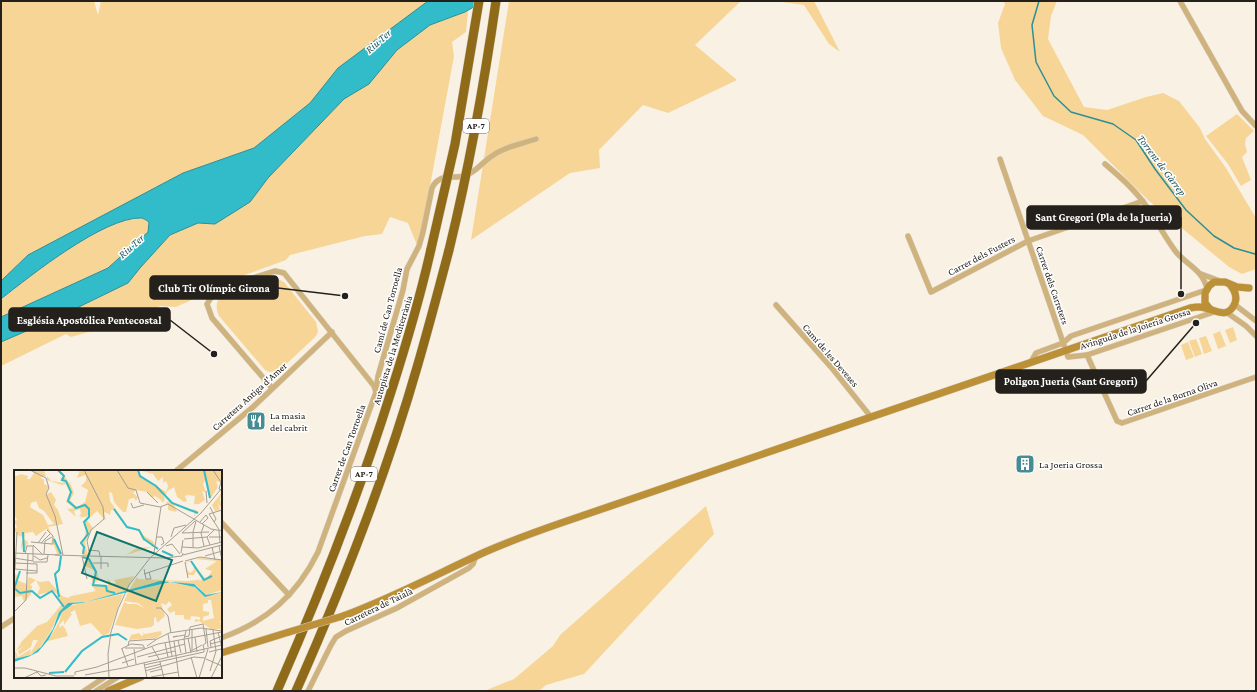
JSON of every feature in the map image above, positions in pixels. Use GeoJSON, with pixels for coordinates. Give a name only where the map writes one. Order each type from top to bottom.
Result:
{"type":"FeatureCollection","features":[{"type":"Feature","properties":{"kind":"highway","name":"Autopista de la Mediterrània"},"geometry":{"type":"LineString","coordinates":[[277,691],[323,584],[352,509],[378,434],[403,354],[431,250],[455,144],[479,1]]}},
{"type":"Feature","properties":{"kind":"highway","name":"AP-7"},"geometry":{"type":"LineString","coordinates":[[296,691],[338,594],[367,517],[395,439],[418,365],[449,250],[473,146],[496,1]]}},
{"type":"Feature","properties":{"kind":"main road"},"geometry":{"type":"LineString","coordinates":[[1190,308],[1214,282],[1221,281],[1231,286],[1248,288]]}},
{"type":"Feature","properties":{"kind":"main road"},"geometry":{"type":"LineString","coordinates":[[1231,286],[1235,292],[1235,301]]}},
{"type":"Feature","properties":{"kind":"main road"},"geometry":{"type":"LineString","coordinates":[[222,653],[343,616],[390,597],[476,556],[514,540],[1031,362],[1064,346],[1190,308],[1203,307],[1218,313],[1226,312],[1242,292],[1248,288],[1256,286]]}},
{"type":"Feature","properties":{"kind":"main road"},"geometry":{"type":"LineString","coordinates":[[1206,291],[1205,303],[1212,310]]}},
{"type":"Feature","properties":{"kind":"main road"},"geometry":{"type":"LineString","coordinates":[[108,691],[139,678]]}},
{"type":"Feature","properties":{"kind":"street"},"geometry":{"type":"LineString","coordinates":[[1180,1],[1242,111],[1256,126]]}},
{"type":"Feature","properties":{"kind":"street","name":"Camí de Can Torroella"},"geometry":{"type":"LineString","coordinates":[[376,392],[378,376],[400,302],[405,277],[419,246],[434,183],[444,177],[464,176],[470,174],[479,168],[486,160],[500,151],[536,139]]}},
{"type":"Feature","properties":{"kind":"street","name":"Carrer dels Carreters"},"geometry":{"type":"LineString","coordinates":[[1000,158],[1064,346]]}},
{"type":"Feature","properties":{"kind":"street"},"geometry":{"type":"LineString","coordinates":[[1064,346],[1071,336],[1206,291],[1205,280],[1178,253],[1143,201],[1105,164]]}},
{"type":"Feature","properties":{"kind":"street","name":"Carrer dels Fusters"},"geometry":{"type":"LineString","coordinates":[[908,236],[931,292],[1028,241],[1143,201]]}},
{"type":"Feature","properties":{"kind":"street"},"geometry":{"type":"LineString","coordinates":[[272,388],[212,318],[207,304],[219,289],[275,271],[284,273],[374,386],[376,392]]}},
{"type":"Feature","properties":{"kind":"street"},"geometry":{"type":"LineString","coordinates":[[1200,274],[1221,281]]}},
{"type":"Feature","properties":{"kind":"street"},"geometry":{"type":"LineString","coordinates":[[1235,301],[1256,321]]}},
{"type":"Feature","properties":{"kind":"street","name":"Camí de les Deveses"},"geometry":{"type":"LineString","coordinates":[[776,305],[871,417]]}},
{"type":"Feature","properties":{"kind":"street","name":"Avinguda de la Joieria Grossa"},"geometry":{"type":"LineString","coordinates":[[1064,346],[1068,357],[1087,355],[1212,310]]}},
{"type":"Feature","properties":{"kind":"street"},"geometry":{"type":"LineString","coordinates":[[1226,312],[1246,326],[1256,336]]}},
{"type":"Feature","properties":{"kind":"street","name":"Carretera Antiga d'Amer"},"geometry":{"type":"LineString","coordinates":[[177,470],[253,407],[332,332]]}},
{"type":"Feature","properties":{"kind":"street","name":"Carrer de la Borna Oliva"},"geometry":{"type":"LineString","coordinates":[[1087,355],[1117,421],[1122,423],[1256,377]]}},
{"type":"Feature","properties":{"kind":"street","name":"Carrer de Can Torroella"},"geometry":{"type":"LineString","coordinates":[[222,638],[235,633],[262,618],[279,606],[303,579],[318,552],[376,392]]}},
{"type":"Feature","properties":{"kind":"street"},"geometry":{"type":"LineString","coordinates":[[222,523],[289,595]]}},
{"type":"Feature","properties":{"kind":"street","name":"Carretera de Taialà"},"geometry":{"type":"LineString","coordinates":[[308,691],[330,644],[336,637],[346,631],[372,621],[469,568],[473,564],[476,556]]}},
{"type":"Feature","properties":{"kind":"street"},"geometry":{"type":"LineString","coordinates":[[1,628],[14,619]]}},
{"type":"Feature","properties":{"kind":"street"},"geometry":{"type":"LineString","coordinates":[[84,691],[104,678]]}},
{"type":"Feature","properties":{"kind":"street"},"geometry":{"type":"LineString","coordinates":[[96,691],[116,678]]}},
{"type":"Feature","properties":{"kind":"shaded area"},"geometry":{"type":"Polygon","coordinates":[[[1,1],[94,1],[98,15],[101,1],[428,1],[339,68],[310,103],[254,148],[183,173],[28,255],[1,281],[1,1]]]}},
{"type":"Feature","properties":{"kind":"shaded area"},"geometry":{"type":"Polygon","coordinates":[[[509,1],[741,1],[695,45],[737,80],[668,113],[643,105],[599,150],[600,168],[570,173],[471,240],[509,1]]]}},
{"type":"Feature","properties":{"kind":"shaded area"},"geometry":{"type":"Polygon","coordinates":[[[774,1],[814,1],[840,52],[829,44],[804,5],[774,1]]]}},
{"type":"Feature","properties":{"kind":"shaded area"},"geometry":{"type":"Polygon","coordinates":[[[1003,1],[1057,1],[1051,16],[1048,39],[1084,107],[1107,110],[1163,93],[1179,101],[1200,128],[1205,139],[1226,168],[1256,218],[1256,269],[1242,274],[1229,267],[1149,201],[1083,135],[1043,116],[1015,80],[1001,48],[998,23],[1005,4],[1003,1]]]}},
{"type":"Feature","properties":{"kind":"shaded area"},"geometry":{"type":"Polygon","coordinates":[[[468,11],[466,32],[452,42],[454,56],[423,224],[417,245],[408,223],[390,217],[382,234],[365,236],[290,255],[286,260],[220,284],[207,293],[176,307],[160,306],[138,318],[71,337],[66,334],[1,366],[1,342],[52,320],[128,283],[170,235],[198,223],[215,224],[250,202],[268,178],[344,99],[369,84],[397,50],[430,25],[468,11]]]}},
{"type":"Feature","properties":{"kind":"shaded area"},"geometry":{"type":"Polygon","coordinates":[[[1237,114],[1254,131],[1246,138],[1245,144],[1247,152],[1242,157],[1251,180],[1241,186],[1228,164],[1206,136],[1237,114]]]}},
{"type":"Feature","properties":{"kind":"shaded area"},"geometry":{"type":"Polygon","coordinates":[[[142,218],[149,222],[148,232],[108,268],[1,317],[1,300],[26,279],[79,242],[119,221],[142,218]]]}},
{"type":"Feature","properties":{"kind":"shaded area"},"geometry":{"type":"Polygon","coordinates":[[[276,278],[284,282],[316,322],[318,331],[316,336],[279,371],[269,372],[265,370],[219,316],[217,306],[219,298],[224,294],[268,279],[276,278]]]}},
{"type":"Feature","properties":{"kind":"shaded area"},"geometry":{"type":"Polygon","coordinates":[[[1233,327],[1237,340],[1230,343],[1225,330],[1233,327]]]}},
{"type":"Feature","properties":{"kind":"shaded area"},"geometry":{"type":"Polygon","coordinates":[[[1220,331],[1226,346],[1218,349],[1213,334],[1220,331]]]}},
{"type":"Feature","properties":{"kind":"shaded area"},"geometry":{"type":"Polygon","coordinates":[[[1206,336],[1212,351],[1204,354],[1199,338],[1206,336]]]}},
{"type":"Feature","properties":{"kind":"shaded area"},"geometry":{"type":"Polygon","coordinates":[[[1196,339],[1202,354],[1195,357],[1189,341],[1196,339]]]}},
{"type":"Feature","properties":{"kind":"shaded area"},"geometry":{"type":"Polygon","coordinates":[[[1188,342],[1194,357],[1186,360],[1181,345],[1188,342]]]}},
{"type":"Feature","properties":{"kind":"shaded area"},"geometry":{"type":"Polygon","coordinates":[[[706,506],[714,534],[584,674],[546,685],[539,691],[484,691],[514,679],[553,646],[560,635],[706,506]]]}},
{"type":"Feature","properties":{"kind":"water","name":"Riu Ter"},"geometry":{"type":"Polygon","coordinates":[[[428,1],[484,1],[465,12],[430,25],[397,50],[369,84],[344,99],[268,178],[250,202],[215,224],[198,223],[170,235],[128,283],[52,320],[1,342],[1,317],[108,268],[148,232],[149,222],[141,218],[126,220],[88,237],[48,263],[1,299],[1,281],[28,255],[183,173],[254,148],[310,103],[338,68],[428,1]]]}},
{"type":"Feature","properties":{"kind":"waterway","name":"Torrent de Gàrrep"},"geometry":{"type":"LineString","coordinates":[[1039,1],[1032,25],[1036,62],[1054,96],[1071,112],[1113,124],[1136,140],[1155,169],[1186,210],[1214,236],[1234,248],[1256,253]]}},
{"type":"Feature","properties":{"kind":"place","name":"Sant Gregori (Pla de la Jueria)"},"geometry":{"type":"Point","coordinates":[1181,294]}},
{"type":"Feature","properties":{"kind":"place","name":"Club Tir Olímpic Girona"},"geometry":{"type":"Point","coordinates":[345,296]}},
{"type":"Feature","properties":{"kind":"place","name":"Poligon Jueria (Sant Gregori)"},"geometry":{"type":"Point","coordinates":[1196,323]}},
{"type":"Feature","properties":{"kind":"place","name":"Església Apostólica Pentecostal"},"geometry":{"type":"Point","coordinates":[214,354]}},
{"type":"Feature","properties":{"kind":"place","name":"La masia del cabrit"},"geometry":{"type":"Point","coordinates":[256,421]}},
{"type":"Feature","properties":{"kind":"place","name":"La Joeria Grossa"},"geometry":{"type":"Point","coordinates":[1025,464]}}]}
